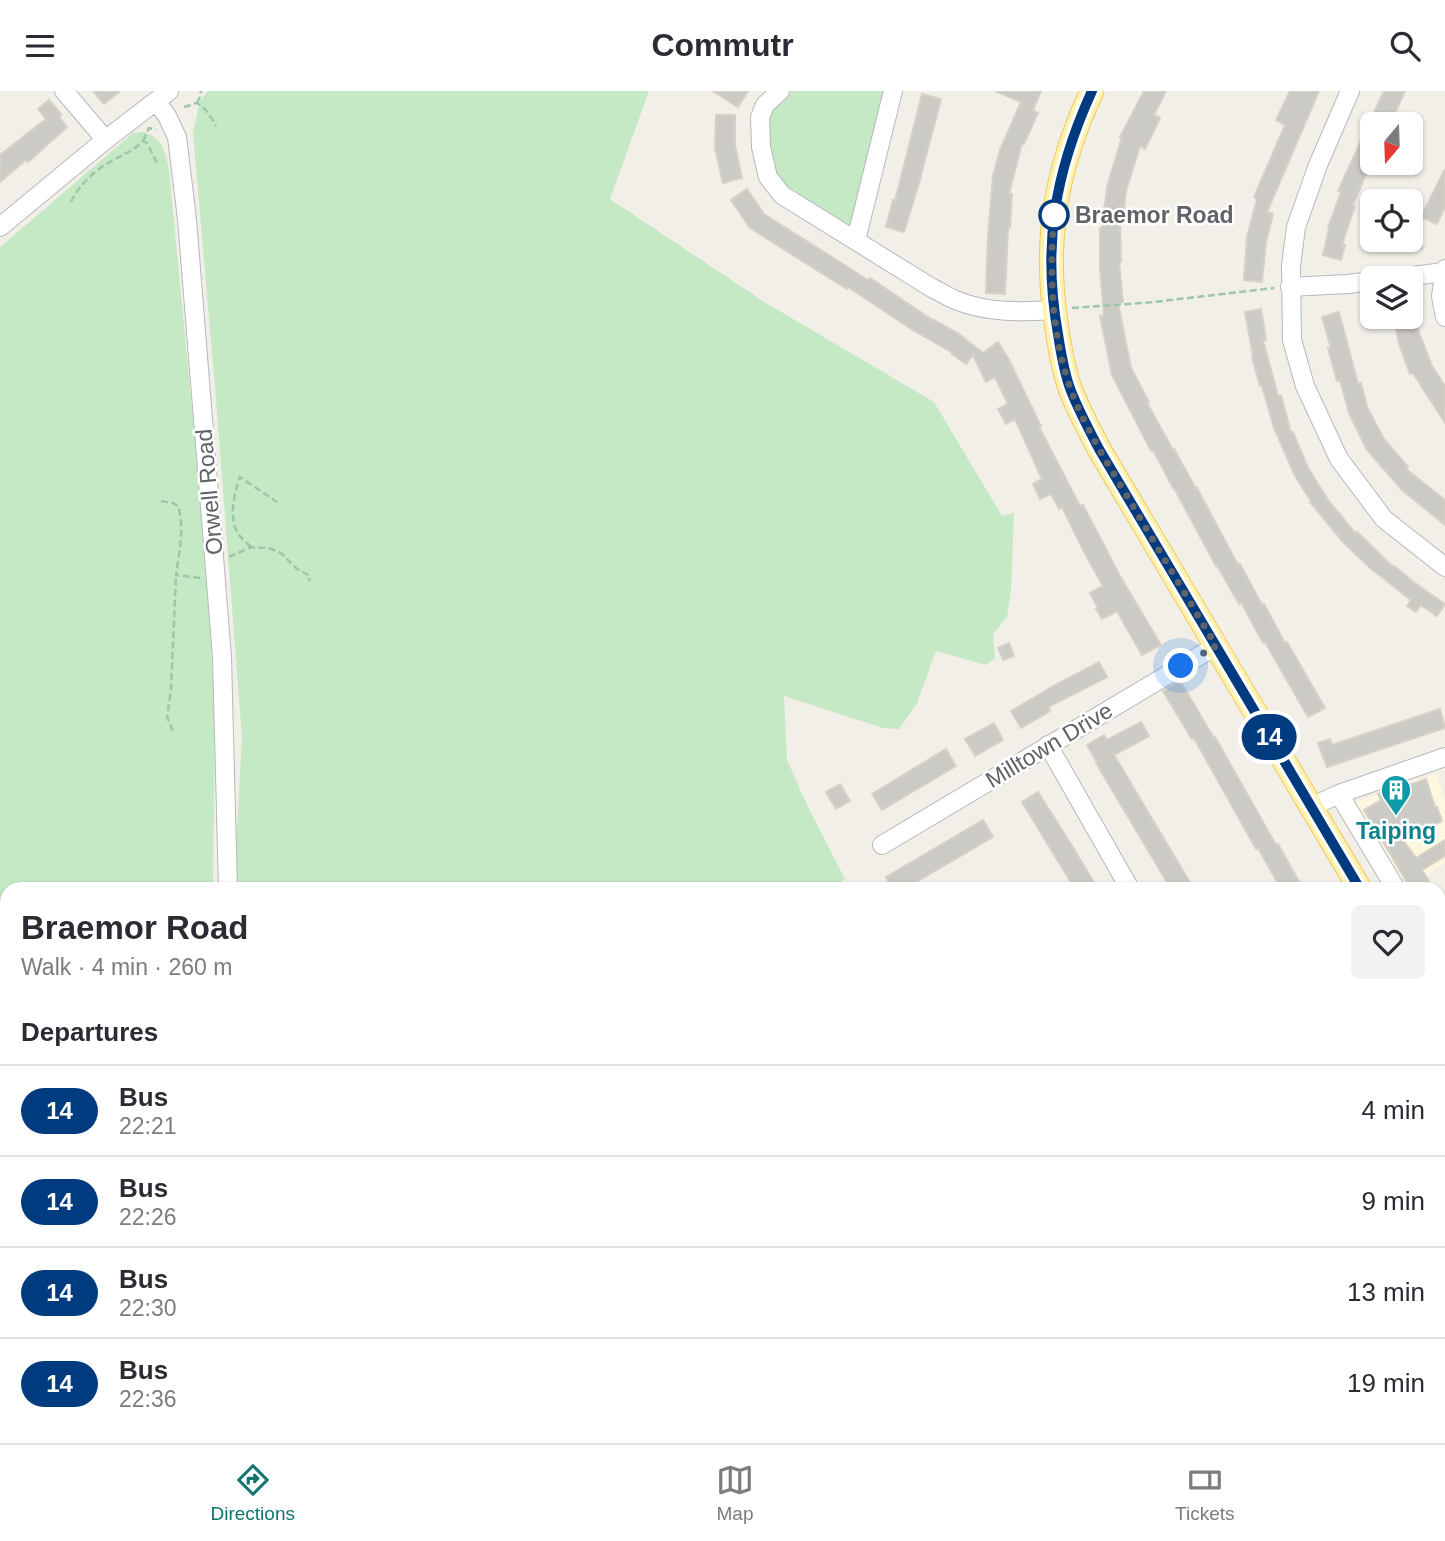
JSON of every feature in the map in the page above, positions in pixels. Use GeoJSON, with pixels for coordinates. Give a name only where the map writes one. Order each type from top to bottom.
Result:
{"type":"FeatureCollection","features":[{"type":"Feature","properties":{"kind":"main road"},"geometry":{"type":"LineString","coordinates":[[1092,91],[1070,144],[1060,178],[1051,251],[1063,309],[1062,361],[1070,389],[1099,449],[1356,882]]}},
{"type":"Feature","properties":{"kind":"street"},"geometry":{"type":"LineString","coordinates":[[64,91],[92,122],[104,141]]}},
{"type":"Feature","properties":{"kind":"street"},"geometry":{"type":"LineString","coordinates":[[780,91],[765,105],[760,117],[761,147],[768,177],[782,195],[957,301],[993,310],[1063,309]]}},
{"type":"Feature","properties":{"kind":"street"},"geometry":{"type":"LineString","coordinates":[[856,240],[893,91]]}},
{"type":"Feature","properties":{"kind":"street"},"geometry":{"type":"LineString","coordinates":[[1350,91],[1318,165],[1296,227],[1291,266],[1284,288],[1292,340],[1305,386],[1339,459],[1384,519],[1445,567]]}},
{"type":"Feature","properties":{"kind":"street"},"geometry":{"type":"LineString","coordinates":[[0,227],[163,96]]}},
{"type":"Feature","properties":{"kind":"street","name":"Orwell Road"},"geometry":{"type":"LineString","coordinates":[[163,96],[177,138],[181,161],[216,572],[222,657],[228,882]]}},
{"type":"Feature","properties":{"kind":"street"},"geometry":{"type":"LineString","coordinates":[[1423,274],[1444,270],[1441,296],[1445,317]]}},
{"type":"Feature","properties":{"kind":"street"},"geometry":{"type":"LineString","coordinates":[[1284,288],[1360,282]]}},
{"type":"Feature","properties":{"kind":"street","name":"Milltown Drive"},"geometry":{"type":"LineString","coordinates":[[882,845],[1216,646]]}},
{"type":"Feature","properties":{"kind":"street"},"geometry":{"type":"LineString","coordinates":[[1048,745],[1126,882]]}},
{"type":"Feature","properties":{"kind":"street"},"geometry":{"type":"LineString","coordinates":[[1311,807],[1339,794],[1445,757]]}},
{"type":"Feature","properties":{"kind":"street"},"geometry":{"type":"LineString","coordinates":[[1339,794],[1392,882]]}},
{"type":"Feature","properties":{"kind":"path"},"geometry":{"type":"LineString","coordinates":[[184,107],[197,103],[201,91]]}},
{"type":"Feature","properties":{"kind":"path"},"geometry":{"type":"LineString","coordinates":[[197,103],[208,110],[216,126]]}},
{"type":"Feature","properties":{"kind":"path"},"geometry":{"type":"LineString","coordinates":[[71,202],[77,189],[100,169],[127,154],[143,141],[147,143],[158,163]]}},
{"type":"Feature","properties":{"kind":"path"},"geometry":{"type":"LineString","coordinates":[[1063,309],[1284,288]]}},
{"type":"Feature","properties":{"kind":"path"},"geometry":{"type":"LineString","coordinates":[[251,547],[236,533],[234,498],[240,478],[277,502]]}},
{"type":"Feature","properties":{"kind":"path"},"geometry":{"type":"LineString","coordinates":[[161,501],[178,506],[181,529],[167,717],[173,731]]}},
{"type":"Feature","properties":{"kind":"path"},"geometry":{"type":"LineString","coordinates":[[176,575],[216,572],[251,547],[269,548],[281,553],[297,569],[310,576],[309,581]]}},
{"type":"Feature","properties":{"kind":"shaded area"},"geometry":{"type":"Polygon","coordinates":[[[1437,773],[1445,801],[1445,863],[1432,871],[1425,882],[1381,882],[1337,809],[1437,773]]]}},
{"type":"Feature","properties":{"kind":"green space"},"geometry":{"type":"Polygon","coordinates":[[[208,91],[649,91],[610,199],[766,303],[934,402],[1002,516],[1014,513],[1011,590],[1007,617],[993,634],[995,658],[986,665],[936,651],[917,703],[899,729],[883,728],[784,696],[787,760],[845,879],[841,882],[238,882],[235,869],[242,737],[193,133],[200,101],[208,91]]]}},
{"type":"Feature","properties":{"kind":"green space"},"geometry":{"type":"Polygon","coordinates":[[[791,91],[886,91],[851,227],[782,188],[775,177],[768,151],[767,119],[770,108],[791,91]]]}},
{"type":"Feature","properties":{"kind":"green space"},"geometry":{"type":"Polygon","coordinates":[[[143,132],[159,141],[169,170],[207,564],[215,720],[213,882],[0,882],[0,247],[133,133],[143,132]]]}},
{"type":"Feature","properties":{"kind":"building"},"geometry":{"type":"Polygon","coordinates":[[[93,91],[120,91],[104,104],[93,91]]]}},
{"type":"Feature","properties":{"kind":"building"},"geometry":{"type":"Polygon","coordinates":[[[713,91],[748,91],[738,107],[713,91]]]}},
{"type":"Feature","properties":{"kind":"building"},"geometry":{"type":"Polygon","coordinates":[[[995,91],[1041,91],[1033,110],[1038,113],[1024,144],[1022,143],[1009,194],[1012,194],[1005,294],[986,293],[993,176],[1000,150],[1021,102],[995,91]]]}},
{"type":"Feature","properties":{"kind":"building"},"geometry":{"type":"Polygon","coordinates":[[[1144,91],[1166,91],[1154,115],[1160,118],[1145,149],[1140,146],[1126,191],[1120,223],[1119,262],[1123,302],[1118,303],[1131,368],[1149,402],[1147,403],[1238,565],[1240,564],[1325,708],[1308,717],[1241,602],[1239,604],[1216,566],[1112,375],[1100,316],[1104,315],[1100,228],[1120,137],[1144,91]]]}},
{"type":"Feature","properties":{"kind":"building"},"geometry":{"type":"Polygon","coordinates":[[[1290,91],[1319,91],[1267,212],[1273,214],[1266,242],[1262,282],[1244,280],[1247,237],[1257,199],[1254,197],[1285,125],[1276,120],[1290,91]]]}},
{"type":"Feature","properties":{"kind":"building"},"geometry":{"type":"Polygon","coordinates":[[[1384,91],[1405,91],[1395,112],[1374,112],[1384,91]]]}},
{"type":"Feature","properties":{"kind":"building"},"geometry":{"type":"Polygon","coordinates":[[[922,94],[941,99],[904,232],[886,227],[922,94]]]}},
{"type":"Feature","properties":{"kind":"building"},"geometry":{"type":"Polygon","coordinates":[[[49,100],[62,115],[59,117],[67,127],[28,162],[26,160],[0,182],[0,155],[46,119],[38,109],[49,100]]]}},
{"type":"Feature","properties":{"kind":"building"},"geometry":{"type":"Polygon","coordinates":[[[716,115],[735,115],[735,146],[742,178],[723,183],[715,148],[716,115]]]}},
{"type":"Feature","properties":{"kind":"building"},"geometry":{"type":"Polygon","coordinates":[[[1360,143],[1360,175],[1366,175],[1353,205],[1355,206],[1342,244],[1345,245],[1341,260],[1323,255],[1328,228],[1341,192],[1338,191],[1360,143]]]}},
{"type":"Feature","properties":{"kind":"building"},"geometry":{"type":"Polygon","coordinates":[[[1445,169],[1445,207],[1437,224],[1423,218],[1445,169]]]}},
{"type":"Feature","properties":{"kind":"building"},"geometry":{"type":"Polygon","coordinates":[[[747,189],[764,214],[959,334],[983,353],[998,342],[1080,506],[1083,505],[1120,576],[1161,645],[1142,655],[1117,611],[1102,619],[1090,593],[1103,586],[1062,507],[1059,509],[1051,494],[1040,499],[1033,484],[1042,479],[1015,419],[1006,424],[998,409],[1008,404],[995,377],[986,382],[973,355],[966,364],[953,353],[750,228],[731,200],[747,189]]]}},
{"type":"Feature","properties":{"kind":"building"},"geometry":{"type":"Polygon","coordinates":[[[1261,309],[1266,340],[1263,340],[1278,396],[1281,395],[1291,433],[1293,432],[1308,468],[1328,500],[1356,534],[1357,532],[1393,567],[1445,604],[1437,616],[1421,605],[1416,612],[1407,606],[1411,600],[1344,543],[1310,502],[1295,476],[1274,428],[1252,357],[1245,312],[1261,309]]]}},
{"type":"Feature","properties":{"kind":"building"},"geometry":{"type":"Polygon","coordinates":[[[1339,312],[1358,384],[1361,383],[1367,407],[1384,439],[1408,467],[1406,469],[1445,500],[1445,525],[1402,490],[1367,450],[1349,413],[1328,348],[1331,348],[1322,317],[1339,312]]]}},
{"type":"Feature","properties":{"kind":"building"},"geometry":{"type":"Polygon","coordinates":[[[1396,329],[1418,329],[1432,366],[1445,386],[1445,423],[1413,373],[1410,374],[1396,329]]]}},
{"type":"Feature","properties":{"kind":"building"},"geometry":{"type":"Polygon","coordinates":[[[1009,643],[1014,656],[1003,660],[998,648],[1009,643]]]}},
{"type":"Feature","properties":{"kind":"building"},"geometry":{"type":"Polygon","coordinates":[[[1099,662],[1107,677],[1048,707],[1050,711],[1021,728],[1011,711],[1099,662]]]}},
{"type":"Feature","properties":{"kind":"building"},"geometry":{"type":"Polygon","coordinates":[[[1180,681],[1299,882],[1277,882],[1194,738],[1192,739],[1163,691],[1180,681]]]}},
{"type":"Feature","properties":{"kind":"building"},"geometry":{"type":"Polygon","coordinates":[[[1440,709],[1445,728],[1327,767],[1318,743],[1330,739],[1332,745],[1440,709]]]}},
{"type":"Feature","properties":{"kind":"building"},"geometry":{"type":"Polygon","coordinates":[[[1141,722],[1149,736],[1114,755],[1190,882],[1167,882],[1096,763],[1087,745],[1104,735],[1107,740],[1141,722]]]}},
{"type":"Feature","properties":{"kind":"building"},"geometry":{"type":"Polygon","coordinates":[[[994,723],[1003,740],[975,756],[965,739],[994,723]]]}},
{"type":"Feature","properties":{"kind":"building"},"geometry":{"type":"Polygon","coordinates":[[[946,749],[956,766],[882,810],[872,794],[946,749]]]}},
{"type":"Feature","properties":{"kind":"building"},"geometry":{"type":"Polygon","coordinates":[[[1426,779],[1442,821],[1403,840],[1416,858],[1445,840],[1445,856],[1422,870],[1427,882],[1407,882],[1364,810],[1381,800],[1378,794],[1394,787],[1396,790],[1426,779]]]}},
{"type":"Feature","properties":{"kind":"building"},"geometry":{"type":"Polygon","coordinates":[[[840,784],[850,801],[836,809],[826,792],[840,784]]]}},
{"type":"Feature","properties":{"kind":"building"},"geometry":{"type":"Polygon","coordinates":[[[1038,792],[1094,882],[1071,882],[1022,802],[1038,792]]]}},
{"type":"Feature","properties":{"kind":"building"},"geometry":{"type":"Polygon","coordinates":[[[983,820],[993,837],[916,882],[889,882],[886,877],[983,820]]]}},
{"type":"Feature","properties":{"kind":"bus line","name":"14"},"geometry":{"type":"LineString","coordinates":[[1092,91],[1065,160],[1052,228],[1054,310],[1062,361],[1070,389],[1099,449],[1356,882]]}},
{"type":"Feature","properties":{"kind":"place","name":"Braemor Road"},"geometry":{"type":"Point","coordinates":[1054,215]}},
{"type":"Feature","properties":{"kind":"place","name":"Taiping"},"geometry":{"type":"Point","coordinates":[1396,817]}},
{"type":"Feature","properties":{"kind":"route"},"geometry":{"type":"LineString","coordinates":[[1054,215],[1055,206],[1051,251],[1054,310],[1062,361],[1070,389],[1099,449],[1216,646],[1181,666]]}}]}
